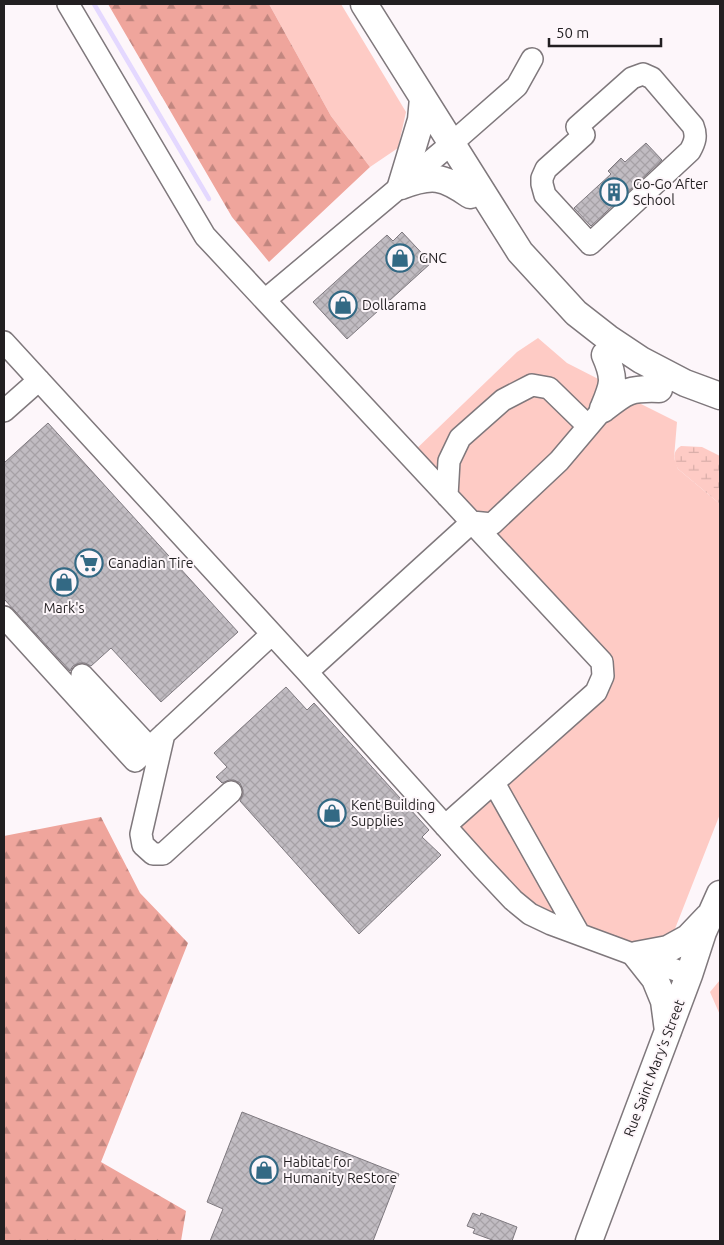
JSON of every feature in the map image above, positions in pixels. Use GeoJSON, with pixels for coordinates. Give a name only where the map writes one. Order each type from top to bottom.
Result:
{"type":"FeatureCollection","features":[{"type":"Feature","properties":{"kind":"main road"},"geometry":{"type":"LineString","coordinates":[[364,4],[520,252],[576,313],[641,360],[685,383],[720,396]]}},
{"type":"Feature","properties":{"kind":"main road"},"geometry":{"type":"LineString","coordinates":[[401,186],[421,120],[423,98]]}},
{"type":"Feature","properties":{"kind":"main road"},"geometry":{"type":"LineString","coordinates":[[451,144],[478,215],[496,247],[518,276],[542,302],[570,329],[605,355],[659,390],[720,416]]}},
{"type":"Feature","properties":{"kind":"main road"},"geometry":{"type":"LineString","coordinates":[[401,186],[421,178],[438,179],[459,187],[470,195]]}},
{"type":"Feature","properties":{"kind":"main road"},"geometry":{"type":"LineString","coordinates":[[595,418],[612,386],[612,372],[605,355]]}},
{"type":"Feature","properties":{"kind":"main road"},"geometry":{"type":"LineString","coordinates":[[595,418],[623,394],[638,388],[659,390]]}},
{"type":"Feature","properties":{"kind":"main road"},"geometry":{"type":"LineString","coordinates":[[668,1032],[664,1001],[655,979],[636,955],[668,948],[688,938],[717,903]]}},
{"type":"Feature","properties":{"kind":"main road","name":"Rue Saint Mary's Street"},"geometry":{"type":"LineString","coordinates":[[589,1241],[668,1032],[703,932],[717,903]]}},
{"type":"Feature","properties":{"kind":"street"},"geometry":{"type":"LineString","coordinates":[[68,4],[206,236],[602,662],[603,676],[596,692],[445,826]]}},
{"type":"Feature","properties":{"kind":"street"},"geometry":{"type":"LineString","coordinates":[[265,300],[517,86],[532,59]]}},
{"type":"Feature","properties":{"kind":"street"},"geometry":{"type":"LineString","coordinates":[[643,74],[652,78],[693,126],[696,133],[695,139],[690,151],[590,244],[545,195],[542,178],[546,169],[580,131],[632,78],[643,74]]}},
{"type":"Feature","properties":{"kind":"street"},"geometry":{"type":"LineString","coordinates":[[4,342],[513,900],[530,914],[689,975]]}},
{"type":"Feature","properties":{"kind":"street"},"geometry":{"type":"LineString","coordinates":[[4,411],[39,380]]}},
{"type":"Feature","properties":{"kind":"street"},"geometry":{"type":"LineString","coordinates":[[307,672],[472,522],[492,524],[559,462],[595,418],[549,388],[532,384],[503,400],[460,438],[449,461],[447,496]]}},
{"type":"Feature","properties":{"kind":"street"},"geometry":{"type":"LineString","coordinates":[[4,617],[136,762],[272,634]]}},
{"type":"Feature","properties":{"kind":"street"},"geometry":{"type":"LineString","coordinates":[[82,675],[157,741]]}},
{"type":"Feature","properties":{"kind":"street"},"geometry":{"type":"LineString","coordinates":[[157,741],[142,834],[143,845],[153,854],[163,854],[231,792]]}},
{"type":"Feature","properties":{"kind":"street"},"geometry":{"type":"LineString","coordinates":[[494,783],[579,934]]}},
{"type":"Feature","properties":{"kind":"green space"},"geometry":{"type":"Polygon","coordinates":[[[108,4],[269,4],[331,116],[370,167],[269,262],[232,217],[108,4]]]}},
{"type":"Feature","properties":{"kind":"green space"},"geometry":{"type":"Polygon","coordinates":[[[269,4],[341,4],[406,112],[398,148],[370,167],[331,116],[269,4]]]}},
{"type":"Feature","properties":{"kind":"green space"},"geometry":{"type":"Polygon","coordinates":[[[538,338],[567,363],[677,422],[674,458],[678,469],[720,504],[720,814],[671,939],[636,955],[551,924],[445,826],[603,676],[410,455],[517,352],[538,338]]]}},
{"type":"Feature","properties":{"kind":"green space"},"geometry":{"type":"Polygon","coordinates":[[[681,446],[702,447],[720,456],[720,504],[678,469],[674,456],[676,450],[681,446]]]}},
{"type":"Feature","properties":{"kind":"green space"},"geometry":{"type":"Polygon","coordinates":[[[101,817],[140,893],[188,943],[101,1162],[186,1211],[181,1241],[4,1241],[4,836],[101,817]]]}},
{"type":"Feature","properties":{"kind":"green space"},"geometry":{"type":"Polygon","coordinates":[[[720,980],[720,1015],[710,992],[720,980]]]}},
{"type":"Feature","properties":{"kind":"building","name":"Go-Go After School"},"geometry":{"type":"Polygon","coordinates":[[[646,143],[662,160],[591,226],[574,208],[611,174],[608,171],[621,158],[625,162],[646,143]]]}},
{"type":"Feature","properties":{"kind":"building"},"geometry":{"type":"Polygon","coordinates":[[[402,232],[431,263],[347,339],[313,302],[387,235],[393,241],[402,232]]]}},
{"type":"Feature","properties":{"kind":"building","name":"Canadian Tire"},"geometry":{"type":"Polygon","coordinates":[[[48,423],[238,632],[161,702],[111,648],[91,666],[79,663],[73,666],[70,671],[4,599],[4,463],[48,423]]]}},
{"type":"Feature","properties":{"kind":"building","name":"Kent Building Supplies"},"geometry":{"type":"Polygon","coordinates":[[[286,687],[307,710],[314,703],[429,830],[422,837],[441,855],[359,934],[240,801],[243,790],[240,783],[229,780],[222,783],[216,777],[227,767],[214,753],[286,687]]]}},
{"type":"Feature","properties":{"kind":"building"},"geometry":{"type":"Polygon","coordinates":[[[242,1112],[399,1174],[373,1241],[210,1241],[223,1209],[207,1202],[242,1112]]]}},
{"type":"Feature","properties":{"kind":"building"},"geometry":{"type":"Polygon","coordinates":[[[473,1213],[480,1216],[481,1213],[517,1227],[512,1241],[495,1241],[473,1233],[475,1229],[467,1226],[473,1213]]]}},
{"type":"Feature","properties":{"kind":"waterway"},"geometry":{"type":"LineString","coordinates":[[94,4],[209,199]]}},
{"type":"Feature","properties":{"kind":"place","name":"Go-Go After School"},"geometry":{"type":"Point","coordinates":[614,192]}},
{"type":"Feature","properties":{"kind":"place","name":"GNC"},"geometry":{"type":"Point","coordinates":[400,258]}},
{"type":"Feature","properties":{"kind":"place","name":"Dollarama"},"geometry":{"type":"Point","coordinates":[343,305]}},
{"type":"Feature","properties":{"kind":"place","name":"Canadian Tire"},"geometry":{"type":"Point","coordinates":[89,563]}},
{"type":"Feature","properties":{"kind":"place","name":"Mark's"},"geometry":{"type":"Point","coordinates":[64,582]}},
{"type":"Feature","properties":{"kind":"place","name":"Kent Building Supplies"},"geometry":{"type":"Point","coordinates":[332,813]}},
{"type":"Feature","properties":{"kind":"place","name":"Habitat for Humanity ReStore"},"geometry":{"type":"Point","coordinates":[264,1170]}}]}
